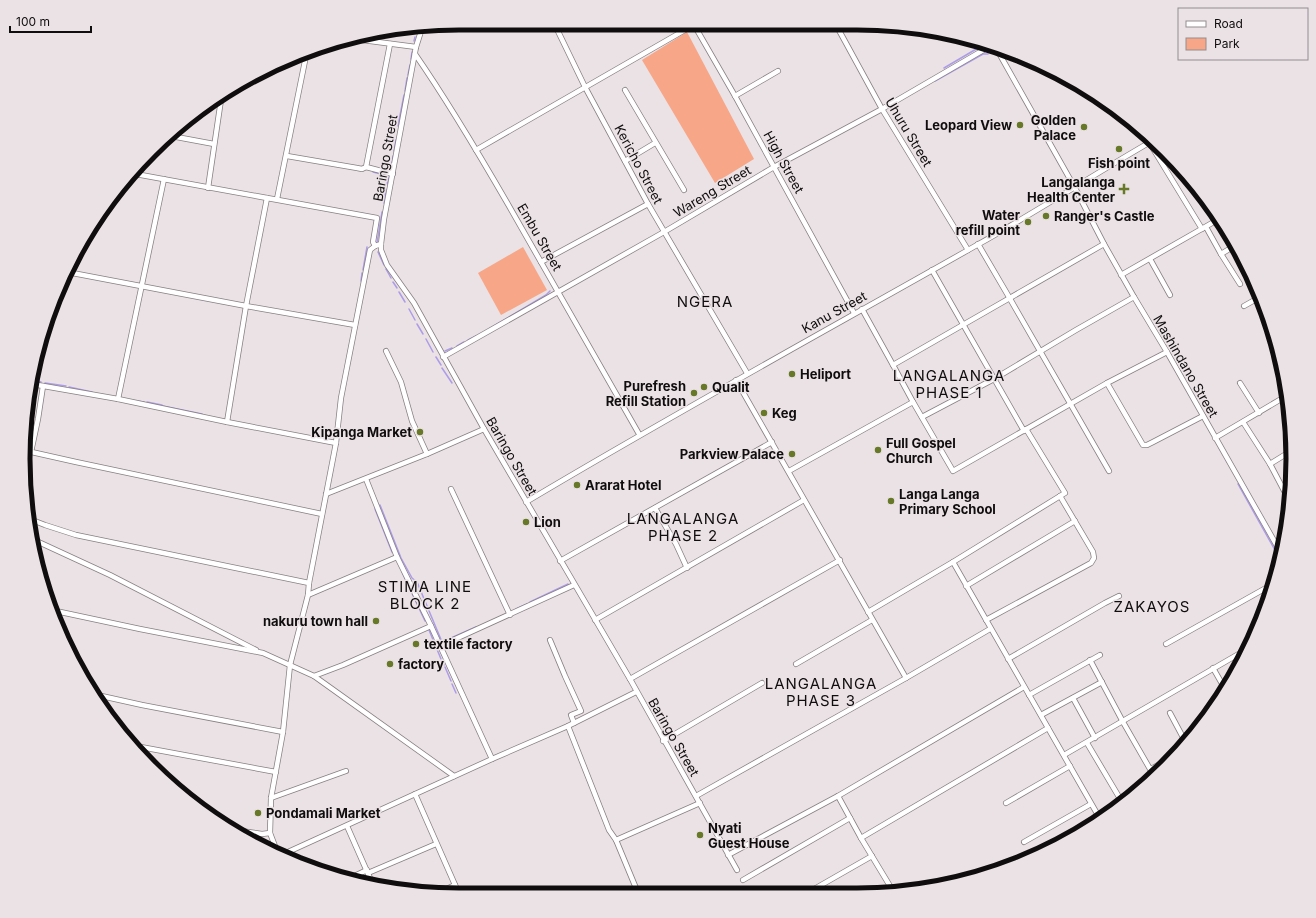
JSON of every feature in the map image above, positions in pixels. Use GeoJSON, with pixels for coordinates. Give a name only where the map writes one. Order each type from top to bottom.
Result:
{"type":"FeatureCollection","features":[{"type":"Feature","properties":{"kind":"street","name":"Kericho Street"},"geometry":{"type":"LineString","coordinates":[[557,30],[585,86],[648,204],[747,373]]}},
{"type":"Feature","properties":{"kind":"street"},"geometry":{"type":"LineString","coordinates":[[476,150],[684,30]]}},
{"type":"Feature","properties":{"kind":"street","name":"High Street"},"geometry":{"type":"LineString","coordinates":[[698,30],[854,313]]}},
{"type":"Feature","properties":{"kind":"street","name":"Uhuru Street"},"geometry":{"type":"LineString","coordinates":[[839,30],[882,109],[968,250]]}},
{"type":"Feature","properties":{"kind":"street","name":"Baringo Street"},"geometry":{"type":"LineString","coordinates":[[421,32],[416,47],[381,250],[387,265],[414,304],[526,502],[630,679],[737,870]]}},
{"type":"Feature","properties":{"kind":"street"},"geometry":{"type":"LineString","coordinates":[[365,41],[416,47]]}},
{"type":"Feature","properties":{"kind":"street"},"geometry":{"type":"LineString","coordinates":[[366,167],[390,44]]}},
{"type":"Feature","properties":{"kind":"street","name":"Wareng Street"},"geometry":{"type":"LineString","coordinates":[[443,357],[664,232],[774,167],[882,109],[985,50]]}},
{"type":"Feature","properties":{"kind":"street","name":"Embu Street"},"geometry":{"type":"LineString","coordinates":[[416,54],[447,101],[476,150],[559,292],[639,434]]}},
{"type":"Feature","properties":{"kind":"street","name":"Mashindano Street"},"geometry":{"type":"LineString","coordinates":[[1000,55],[1075,188],[1121,275],[1167,352],[1277,546]]}},
{"type":"Feature","properties":{"kind":"street"},"geometry":{"type":"LineString","coordinates":[[277,199],[287,156],[305,59]]}},
{"type":"Feature","properties":{"kind":"street"},"geometry":{"type":"LineString","coordinates":[[735,96],[778,71]]}},
{"type":"Feature","properties":{"kind":"street"},"geometry":{"type":"LineString","coordinates":[[625,90],[684,190]]}},
{"type":"Feature","properties":{"kind":"street"},"geometry":{"type":"LineString","coordinates":[[208,188],[221,102]]}},
{"type":"Feature","properties":{"kind":"street"},"geometry":{"type":"LineString","coordinates":[[175,137],[214,144]]}},
{"type":"Feature","properties":{"kind":"street"},"geometry":{"type":"LineString","coordinates":[[625,161],[655,143]]}},
{"type":"Feature","properties":{"kind":"street","name":"Kanu Street"},"geometry":{"type":"LineString","coordinates":[[526,502],[639,434],[968,250],[1075,188],[1147,143]]}},
{"type":"Feature","properties":{"kind":"street"},"geometry":{"type":"LineString","coordinates":[[287,156],[362,169],[366,167],[393,174]]}},
{"type":"Feature","properties":{"kind":"street"},"geometry":{"type":"LineString","coordinates":[[1160,156],[1240,284]]}},
{"type":"Feature","properties":{"kind":"street"},"geometry":{"type":"LineString","coordinates":[[138,174],[377,218],[373,242],[375,246]]}},
{"type":"Feature","properties":{"kind":"street"},"geometry":{"type":"LineString","coordinates":[[118,399],[164,179]]}},
{"type":"Feature","properties":{"kind":"street"},"geometry":{"type":"LineString","coordinates":[[227,422],[246,306],[267,198]]}},
{"type":"Feature","properties":{"kind":"street"},"geometry":{"type":"LineString","coordinates":[[541,262],[648,204]]}},
{"type":"Feature","properties":{"kind":"street"},"geometry":{"type":"LineString","coordinates":[[1121,275],[1214,222]]}},
{"type":"Feature","properties":{"kind":"street"},"geometry":{"type":"LineString","coordinates":[[275,847],[270,834],[271,798],[283,732],[290,666],[308,595],[309,582],[336,443],[341,398],[370,250],[381,244]]}},
{"type":"Feature","properties":{"kind":"street"},"geometry":{"type":"LineString","coordinates":[[978,244],[1010,297],[1070,405],[1109,471]]}},
{"type":"Feature","properties":{"kind":"street"},"geometry":{"type":"LineString","coordinates":[[893,365],[1104,244]]}},
{"type":"Feature","properties":{"kind":"street"},"geometry":{"type":"LineString","coordinates":[[1221,254],[1231,248]]}},
{"type":"Feature","properties":{"kind":"street"},"geometry":{"type":"LineString","coordinates":[[1150,258],[1170,295]]}},
{"type":"Feature","properties":{"kind":"street"},"geometry":{"type":"LineString","coordinates":[[868,612],[1065,494],[994,379],[932,270]]}},
{"type":"Feature","properties":{"kind":"street"},"geometry":{"type":"LineString","coordinates":[[72,273],[246,306],[355,324]]}},
{"type":"Feature","properties":{"kind":"street"},"geometry":{"type":"LineString","coordinates":[[922,417],[994,379],[1134,297]]}},
{"type":"Feature","properties":{"kind":"street"},"geometry":{"type":"LineString","coordinates":[[1244,306],[1255,300]]}},
{"type":"Feature","properties":{"kind":"street"},"geometry":{"type":"LineString","coordinates":[[862,309],[912,402],[953,471],[1107,383],[1167,352]]}},
{"type":"Feature","properties":{"kind":"street"},"geometry":{"type":"LineString","coordinates":[[386,351],[401,382],[412,421],[427,454]]}},
{"type":"Feature","properties":{"kind":"street"},"geometry":{"type":"LineString","coordinates":[[736,380],[906,678]]}},
{"type":"Feature","properties":{"kind":"street"},"geometry":{"type":"LineString","coordinates":[[1107,383],[1143,445],[1147,445],[1203,416]]}},
{"type":"Feature","properties":{"kind":"street"},"geometry":{"type":"LineString","coordinates":[[1240,383],[1259,413]]}},
{"type":"Feature","properties":{"kind":"street"},"geometry":{"type":"LineString","coordinates":[[37,385],[118,399],[336,443]]}},
{"type":"Feature","properties":{"kind":"street"},"geometry":{"type":"LineString","coordinates":[[30,446],[38,419],[43,386]]}},
{"type":"Feature","properties":{"kind":"street"},"geometry":{"type":"LineString","coordinates":[[1215,438],[1281,399]]}},
{"type":"Feature","properties":{"kind":"street"},"geometry":{"type":"LineString","coordinates":[[789,472],[912,402]]}},
{"type":"Feature","properties":{"kind":"street"},"geometry":{"type":"LineString","coordinates":[[1243,422],[1270,464],[1285,492]]}},
{"type":"Feature","properties":{"kind":"street"},"geometry":{"type":"LineString","coordinates":[[326,494],[427,454],[484,429]]}},
{"type":"Feature","properties":{"kind":"street"},"geometry":{"type":"LineString","coordinates":[[560,560],[772,442]]}},
{"type":"Feature","properties":{"kind":"street"},"geometry":{"type":"LineString","coordinates":[[30,451],[322,514]]}},
{"type":"Feature","properties":{"kind":"street"},"geometry":{"type":"LineString","coordinates":[[1270,464],[1286,455]]}},
{"type":"Feature","properties":{"kind":"street"},"geometry":{"type":"LineString","coordinates":[[366,479],[398,556],[492,759]]}},
{"type":"Feature","properties":{"kind":"street"},"geometry":{"type":"LineString","coordinates":[[451,489],[510,615]]}},
{"type":"Feature","properties":{"kind":"street"},"geometry":{"type":"LineString","coordinates":[[986,620],[1091,563],[1094,558],[1093,552],[1060,496]]}},
{"type":"Feature","properties":{"kind":"street"},"geometry":{"type":"LineString","coordinates":[[595,620],[804,500]]}},
{"type":"Feature","properties":{"kind":"street"},"geometry":{"type":"LineString","coordinates":[[655,508],[676,544],[687,568]]}},
{"type":"Feature","properties":{"kind":"street"},"geometry":{"type":"LineString","coordinates":[[35,521],[76,535],[309,582]]}},
{"type":"Feature","properties":{"kind":"street"},"geometry":{"type":"LineString","coordinates":[[966,586],[1075,521]]}},
{"type":"Feature","properties":{"kind":"street"},"geometry":{"type":"LineString","coordinates":[[38,542],[110,575],[263,653],[314,676],[454,776]]}},
{"type":"Feature","properties":{"kind":"street"},"geometry":{"type":"LineString","coordinates":[[308,595],[398,556]]}},
{"type":"Feature","properties":{"kind":"street"},"geometry":{"type":"LineString","coordinates":[[630,679],[840,560]]}},
{"type":"Feature","properties":{"kind":"street"},"geometry":{"type":"LineString","coordinates":[[953,562],[1097,814]]}},
{"type":"Feature","properties":{"kind":"street"},"geometry":{"type":"LineString","coordinates":[[440,646],[574,585]]}},
{"type":"Feature","properties":{"kind":"street"},"geometry":{"type":"LineString","coordinates":[[1166,644],[1266,588]]}},
{"type":"Feature","properties":{"kind":"street"},"geometry":{"type":"LineString","coordinates":[[1008,659],[1119,596]]}},
{"type":"Feature","properties":{"kind":"street"},"geometry":{"type":"LineString","coordinates":[[59,612],[263,653]]}},
{"type":"Feature","properties":{"kind":"street"},"geometry":{"type":"LineString","coordinates":[[796,664],[872,620]]}},
{"type":"Feature","properties":{"kind":"street"},"geometry":{"type":"LineString","coordinates":[[314,676],[343,665],[431,626]]}},
{"type":"Feature","properties":{"kind":"street"},"geometry":{"type":"LineString","coordinates":[[696,796],[990,629]]}},
{"type":"Feature","properties":{"kind":"street"},"geometry":{"type":"LineString","coordinates":[[550,640],[581,711],[571,716],[574,723]]}},
{"type":"Feature","properties":{"kind":"street"},"geometry":{"type":"LineString","coordinates":[[1064,755],[1123,722],[1212,668],[1240,653]]}},
{"type":"Feature","properties":{"kind":"street"},"geometry":{"type":"LineString","coordinates":[[1028,694],[1100,655]]}},
{"type":"Feature","properties":{"kind":"street"},"geometry":{"type":"LineString","coordinates":[[1090,660],[1123,722],[1151,769],[1156,766]]}},
{"type":"Feature","properties":{"kind":"street"},"geometry":{"type":"LineString","coordinates":[[1212,668],[1222,684]]}},
{"type":"Feature","properties":{"kind":"street"},"geometry":{"type":"LineString","coordinates":[[1041,715],[1102,682]]}},
{"type":"Feature","properties":{"kind":"street"},"geometry":{"type":"LineString","coordinates":[[663,740],[762,683]]}},
{"type":"Feature","properties":{"kind":"street"},"geometry":{"type":"LineString","coordinates":[[728,855],[838,796],[1024,687]]}},
{"type":"Feature","properties":{"kind":"street"},"geometry":{"type":"LineString","coordinates":[[288,852],[568,726],[636,692]]}},
{"type":"Feature","properties":{"kind":"street"},"geometry":{"type":"LineString","coordinates":[[102,697],[283,732]]}},
{"type":"Feature","properties":{"kind":"street"},"geometry":{"type":"LineString","coordinates":[[1073,698],[1095,738]]}},
{"type":"Feature","properties":{"kind":"street"},"geometry":{"type":"LineString","coordinates":[[1170,713],[1183,738]]}},
{"type":"Feature","properties":{"kind":"street"},"geometry":{"type":"LineString","coordinates":[[568,726],[609,830],[616,840],[636,888]]}},
{"type":"Feature","properties":{"kind":"street"},"geometry":{"type":"LineString","coordinates":[[861,838],[1048,728]]}},
{"type":"Feature","properties":{"kind":"street"},"geometry":{"type":"LineString","coordinates":[[1087,743],[1120,798]]}},
{"type":"Feature","properties":{"kind":"street"},"geometry":{"type":"LineString","coordinates":[[141,747],[276,772]]}},
{"type":"Feature","properties":{"kind":"street"},"geometry":{"type":"LineString","coordinates":[[1006,803],[1070,766]]}},
{"type":"Feature","properties":{"kind":"street"},"geometry":{"type":"LineString","coordinates":[[271,798],[346,771]]}},
{"type":"Feature","properties":{"kind":"street"},"geometry":{"type":"LineString","coordinates":[[415,794],[456,888]]}},
{"type":"Feature","properties":{"kind":"street"},"geometry":{"type":"LineString","coordinates":[[838,796],[889,887]]}},
{"type":"Feature","properties":{"kind":"street"},"geometry":{"type":"LineString","coordinates":[[616,840],[700,803]]}},
{"type":"Feature","properties":{"kind":"street"},"geometry":{"type":"LineString","coordinates":[[1024,842],[1091,804]]}},
{"type":"Feature","properties":{"kind":"street"},"geometry":{"type":"LineString","coordinates":[[743,880],[850,818]]}},
{"type":"Feature","properties":{"kind":"street"},"geometry":{"type":"LineString","coordinates":[[347,826],[370,879]]}},
{"type":"Feature","properties":{"kind":"street"},"geometry":{"type":"LineString","coordinates":[[245,832],[270,834]]}},
{"type":"Feature","properties":{"kind":"street"},"geometry":{"type":"LineString","coordinates":[[358,876],[436,844]]}},
{"type":"Feature","properties":{"kind":"street"},"geometry":{"type":"LineString","coordinates":[[816,888],[872,856]]}},
{"type":"Feature","properties":{"kind":"street"},"geometry":{"type":"LineString","coordinates":[[449,888],[455,885]]}},
{"type":"Feature","properties":{"kind":"green space"},"geometry":{"type":"Polygon","coordinates":[[[687,32],[754,159],[715,183],[642,60],[687,32]]]}},
{"type":"Feature","properties":{"kind":"green space"},"geometry":{"type":"Polygon","coordinates":[[[523,247],[547,290],[501,315],[478,273],[523,247]]]}},
{"type":"Feature","properties":{"kind":"waterway"},"geometry":{"type":"LineString","coordinates":[[414,41],[415,37]]}},
{"type":"Feature","properties":{"kind":"waterway"},"geometry":{"type":"LineString","coordinates":[[944,68],[978,48]]}},
{"type":"Feature","properties":{"kind":"waterway"},"geometry":{"type":"LineString","coordinates":[[411,59],[412,52]]}},
{"type":"Feature","properties":{"kind":"waterway"},"geometry":{"type":"LineString","coordinates":[[935,81],[983,54],[988,54]]}},
{"type":"Feature","properties":{"kind":"waterway"},"geometry":{"type":"LineString","coordinates":[[408,75],[410,65]]}},
{"type":"Feature","properties":{"kind":"waterway"},"geometry":{"type":"LineString","coordinates":[[405,91],[407,78]]}},
{"type":"Feature","properties":{"kind":"waterway"},"geometry":{"type":"LineString","coordinates":[[398,126],[404,95]]}},
{"type":"Feature","properties":{"kind":"waterway"},"geometry":{"type":"LineString","coordinates":[[394,151],[396,140]]}},
{"type":"Feature","properties":{"kind":"waterway"},"geometry":{"type":"LineString","coordinates":[[392,163],[393,156]]}},
{"type":"Feature","properties":{"kind":"waterway"},"geometry":{"type":"LineString","coordinates":[[373,172],[385,175]]}},
{"type":"Feature","properties":{"kind":"waterway"},"geometry":{"type":"LineString","coordinates":[[387,184],[389,177]]}},
{"type":"Feature","properties":{"kind":"waterway"},"geometry":{"type":"LineString","coordinates":[[384,203],[386,189]]}},
{"type":"Feature","properties":{"kind":"waterway"},"geometry":{"type":"LineString","coordinates":[[377,243],[382,212]]}},
{"type":"Feature","properties":{"kind":"waterway"},"geometry":{"type":"LineString","coordinates":[[363,270],[367,247]]}},
{"type":"Feature","properties":{"kind":"waterway"},"geometry":{"type":"LineString","coordinates":[[378,252],[384,265]]}},
{"type":"Feature","properties":{"kind":"waterway"},"geometry":{"type":"LineString","coordinates":[[386,269],[391,278]]}},
{"type":"Feature","properties":{"kind":"waterway"},"geometry":{"type":"LineString","coordinates":[[361,281],[362,273]]}},
{"type":"Feature","properties":{"kind":"waterway"},"geometry":{"type":"LineString","coordinates":[[393,282],[397,288]]}},
{"type":"Feature","properties":{"kind":"waterway"},"geometry":{"type":"LineString","coordinates":[[489,329],[546,295],[550,291]]}},
{"type":"Feature","properties":{"kind":"waterway"},"geometry":{"type":"LineString","coordinates":[[399,292],[405,302]]}},
{"type":"Feature","properties":{"kind":"waterway"},"geometry":{"type":"LineString","coordinates":[[409,309],[415,320]]}},
{"type":"Feature","properties":{"kind":"waterway"},"geometry":{"type":"LineString","coordinates":[[417,324],[423,334]]}},
{"type":"Feature","properties":{"kind":"waterway"},"geometry":{"type":"LineString","coordinates":[[468,340],[476,336]]}},
{"type":"Feature","properties":{"kind":"waterway"},"geometry":{"type":"LineString","coordinates":[[426,339],[433,352]]}},
{"type":"Feature","properties":{"kind":"waterway"},"geometry":{"type":"LineString","coordinates":[[457,346],[464,342]]}},
{"type":"Feature","properties":{"kind":"waterway"},"geometry":{"type":"LineString","coordinates":[[445,351],[452,348]]}},
{"type":"Feature","properties":{"kind":"waterway"},"geometry":{"type":"LineString","coordinates":[[436,357],[441,365]]}},
{"type":"Feature","properties":{"kind":"waterway"},"geometry":{"type":"LineString","coordinates":[[442,368],[452,383]]}},
{"type":"Feature","properties":{"kind":"waterway"},"geometry":{"type":"LineString","coordinates":[[45,383],[66,386]]}},
{"type":"Feature","properties":{"kind":"waterway"},"geometry":{"type":"LineString","coordinates":[[69,387],[92,392]]}},
{"type":"Feature","properties":{"kind":"waterway"},"geometry":{"type":"LineString","coordinates":[[136,401],[144,402]]}},
{"type":"Feature","properties":{"kind":"waterway"},"geometry":{"type":"LineString","coordinates":[[147,402],[162,405]]}},
{"type":"Feature","properties":{"kind":"waterway"},"geometry":{"type":"LineString","coordinates":[[163,406],[202,414]]}},
{"type":"Feature","properties":{"kind":"waterway"},"geometry":{"type":"LineString","coordinates":[[1238,484],[1276,551]]}},
{"type":"Feature","properties":{"kind":"waterway"},"geometry":{"type":"LineString","coordinates":[[380,505],[401,558],[412,578],[417,582],[442,642],[476,627]]}},
{"type":"Feature","properties":{"kind":"waterway"},"geometry":{"type":"LineString","coordinates":[[375,509],[392,552]]}},
{"type":"Feature","properties":{"kind":"waterway"},"geometry":{"type":"LineString","coordinates":[[402,572],[425,621]]}},
{"type":"Feature","properties":{"kind":"waterway"},"geometry":{"type":"LineString","coordinates":[[530,602],[568,584]]}},
{"type":"Feature","properties":{"kind":"waterway"},"geometry":{"type":"LineString","coordinates":[[516,609],[527,604]]}},
{"type":"Feature","properties":{"kind":"waterway"},"geometry":{"type":"LineString","coordinates":[[429,630],[441,659]]}},
{"type":"Feature","properties":{"kind":"waterway"},"geometry":{"type":"LineString","coordinates":[[442,661],[444,665]]}},
{"type":"Feature","properties":{"kind":"waterway"},"geometry":{"type":"LineString","coordinates":[[445,667],[451,681]]}},
{"type":"Feature","properties":{"kind":"waterway"},"geometry":{"type":"LineString","coordinates":[[452,684],[456,693]]}},
{"type":"Feature","properties":{"kind":"place","name":"Leopard View"},"geometry":{"type":"Point","coordinates":[1020,125]}},
{"type":"Feature","properties":{"kind":"place","name":"Golden Palace"},"geometry":{"type":"Point","coordinates":[1084,127]}},
{"type":"Feature","properties":{"kind":"place","name":"Fish point"},"geometry":{"type":"Point","coordinates":[1119,149]}},
{"type":"Feature","properties":{"kind":"place","name":"Langalanga Health Center"},"geometry":{"type":"Point","coordinates":[1124,189]}},
{"type":"Feature","properties":{"kind":"place","name":"Ranger's Castle"},"geometry":{"type":"Point","coordinates":[1046,216]}},
{"type":"Feature","properties":{"kind":"place","name":"Water refill point"},"geometry":{"type":"Point","coordinates":[1028,222]}},
{"type":"Feature","properties":{"kind":"place","name":"Heliport"},"geometry":{"type":"Point","coordinates":[792,374]}},
{"type":"Feature","properties":{"kind":"place","name":"Qualit"},"geometry":{"type":"Point","coordinates":[704,387]}},
{"type":"Feature","properties":{"kind":"place","name":"Purefresh Refill Station"},"geometry":{"type":"Point","coordinates":[694,393]}},
{"type":"Feature","properties":{"kind":"place","name":"Keg"},"geometry":{"type":"Point","coordinates":[764,413]}},
{"type":"Feature","properties":{"kind":"place","name":"Kipanga Market"},"geometry":{"type":"Point","coordinates":[420,432]}},
{"type":"Feature","properties":{"kind":"place","name":"Full Gospel Church"},"geometry":{"type":"Point","coordinates":[878,450]}},
{"type":"Feature","properties":{"kind":"place","name":"Parkview Palace"},"geometry":{"type":"Point","coordinates":[792,454]}},
{"type":"Feature","properties":{"kind":"place","name":"Ararat Hotel"},"geometry":{"type":"Point","coordinates":[577,485]}},
{"type":"Feature","properties":{"kind":"place","name":"Langa Langa Primary School"},"geometry":{"type":"Point","coordinates":[891,501]}},
{"type":"Feature","properties":{"kind":"place","name":"Lion"},"geometry":{"type":"Point","coordinates":[526,522]}},
{"type":"Feature","properties":{"kind":"place","name":"nakuru town hall"},"geometry":{"type":"Point","coordinates":[376,621]}},
{"type":"Feature","properties":{"kind":"place","name":"textile factory"},"geometry":{"type":"Point","coordinates":[416,644]}},
{"type":"Feature","properties":{"kind":"place","name":"factory"},"geometry":{"type":"Point","coordinates":[390,664]}},
{"type":"Feature","properties":{"kind":"place","name":"Pondamali Market"},"geometry":{"type":"Point","coordinates":[258,813]}},
{"type":"Feature","properties":{"kind":"place","name":"Nyati Guest House"},"geometry":{"type":"Point","coordinates":[700,835]}},
{"type":"Feature","properties":{"kind":"district","name":"NGERA"},"geometry":{"type":"Point","coordinates":[705,302]}},
{"type":"Feature","properties":{"kind":"district","name":"LANGALANGA PHASE 1"},"geometry":{"type":"Point","coordinates":[949,384]}},
{"type":"Feature","properties":{"kind":"district","name":"LANGALANGA PHASE 2"},"geometry":{"type":"Point","coordinates":[683,528]}},
{"type":"Feature","properties":{"kind":"district","name":"STIMA LINE BLOCK 2"},"geometry":{"type":"Point","coordinates":[425,596]}},
{"type":"Feature","properties":{"kind":"district","name":"ZAKAYOS"},"geometry":{"type":"Point","coordinates":[1152,607]}},
{"type":"Feature","properties":{"kind":"district","name":"LANGALANGA PHASE 3"},"geometry":{"type":"Point","coordinates":[821,692]}}]}
